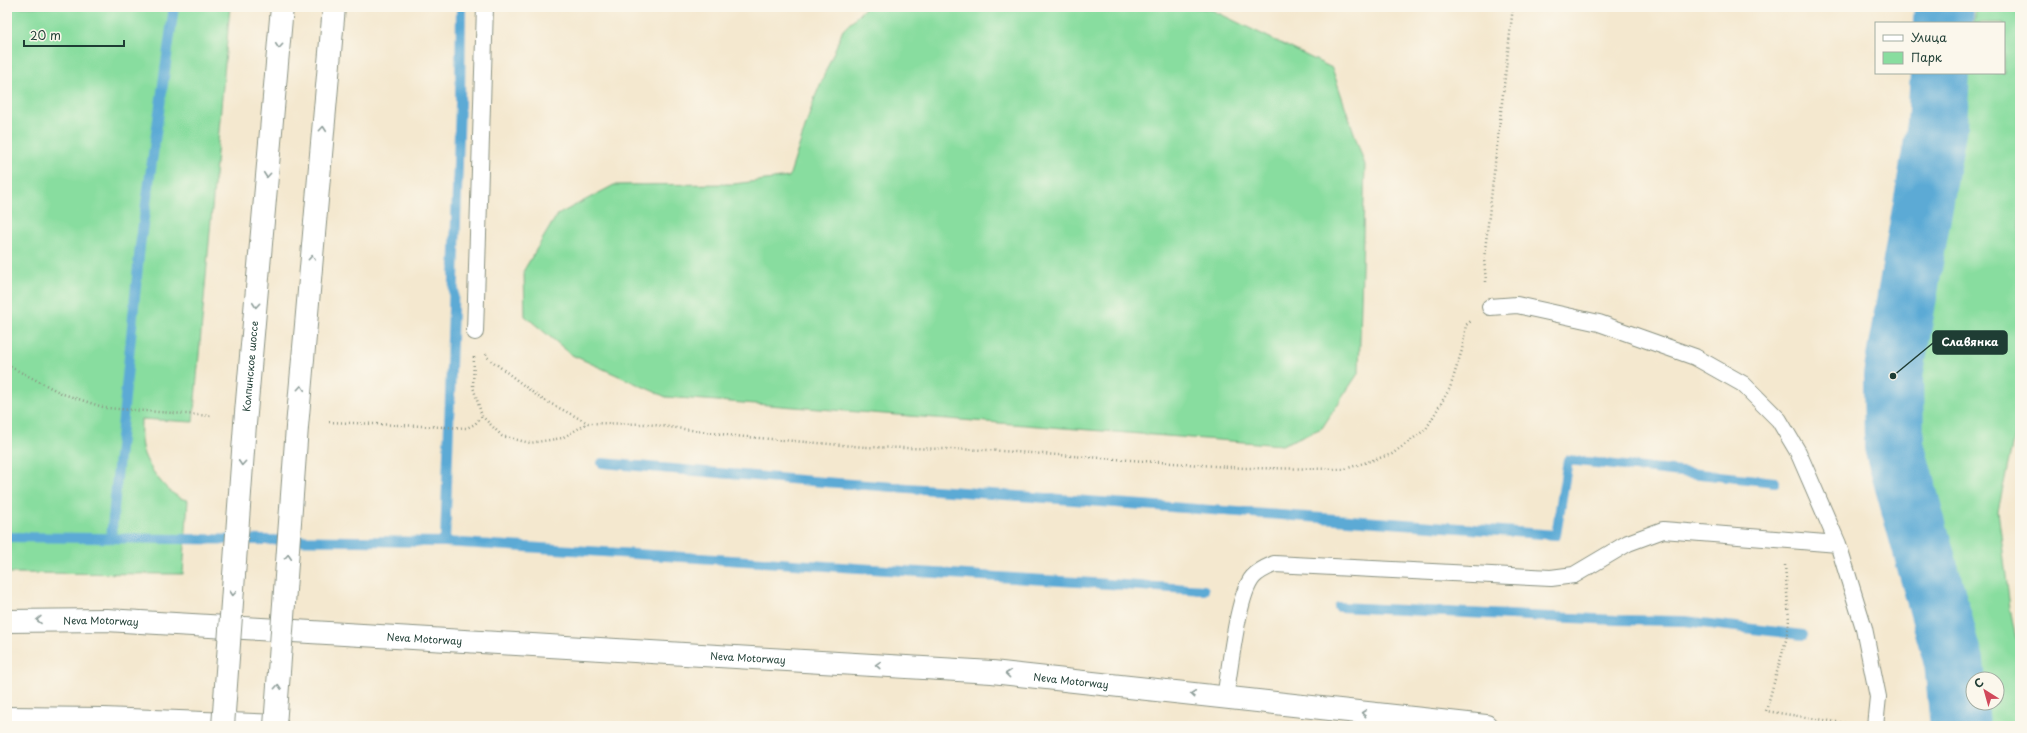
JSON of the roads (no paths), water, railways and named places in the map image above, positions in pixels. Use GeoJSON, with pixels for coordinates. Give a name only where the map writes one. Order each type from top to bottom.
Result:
{"type":"FeatureCollection","features":[{"type":"Feature","properties":{"kind":"main road","name":"Колпинское шоссе"},"geometry":{"type":"LineString","coordinates":[[223,726],[245,424],[282,7]]}},
{"type":"Feature","properties":{"kind":"main road"},"geometry":{"type":"LineString","coordinates":[[7,718],[103,719],[276,726],[297,426],[334,7]]}},
{"type":"Feature","properties":{"kind":"main road","name":"Neva Motorway"},"geometry":{"type":"LineString","coordinates":[[7,621],[106,620],[992,672],[1486,726]]}},
{"type":"Feature","properties":{"kind":"lane"},"geometry":{"type":"LineString","coordinates":[[475,332],[485,7]]}},
{"type":"Feature","properties":{"kind":"lane"},"geometry":{"type":"LineString","coordinates":[[1490,307],[1517,305],[1599,323],[1695,356],[1743,384],[1779,420],[1798,452],[1838,544],[1864,628],[1875,682],[1878,697],[1875,726]]}},
{"type":"Feature","properties":{"kind":"lane"},"geometry":{"type":"LineString","coordinates":[[1225,698],[1241,603],[1246,587],[1253,576],[1274,564],[1551,578],[1574,575],[1628,543],[1663,530],[1838,544]]}},
{"type":"Feature","properties":{"kind":"waterway"},"geometry":{"type":"LineString","coordinates":[[111,538],[140,246],[174,7]]}},
{"type":"Feature","properties":{"kind":"waterway"},"geometry":{"type":"LineString","coordinates":[[445,542],[460,104],[461,7]]}},
{"type":"Feature","properties":{"kind":"waterway"},"geometry":{"type":"LineString","coordinates":[[1943,22],[1944,7]]}},
{"type":"Feature","properties":{"kind":"waterway"},"geometry":{"type":"LineString","coordinates":[[1940,74],[1937,125],[1893,376],[1894,446],[1954,662],[1960,726]]}},
{"type":"Feature","properties":{"kind":"waterway"},"geometry":{"type":"LineString","coordinates":[[602,463],[824,482],[1556,535],[1568,460],[1775,482]]}},
{"type":"Feature","properties":{"kind":"waterway"},"geometry":{"type":"LineString","coordinates":[[7,537],[445,542],[1204,590]]}},
{"type":"Feature","properties":{"kind":"waterway"},"geometry":{"type":"LineString","coordinates":[[1339,607],[1616,620],[1685,621],[1803,635]]}},
{"type":"Feature","properties":{"kind":"place","name":"Славянка"},"geometry":{"type":"Point","coordinates":[1893,376]}}]}
